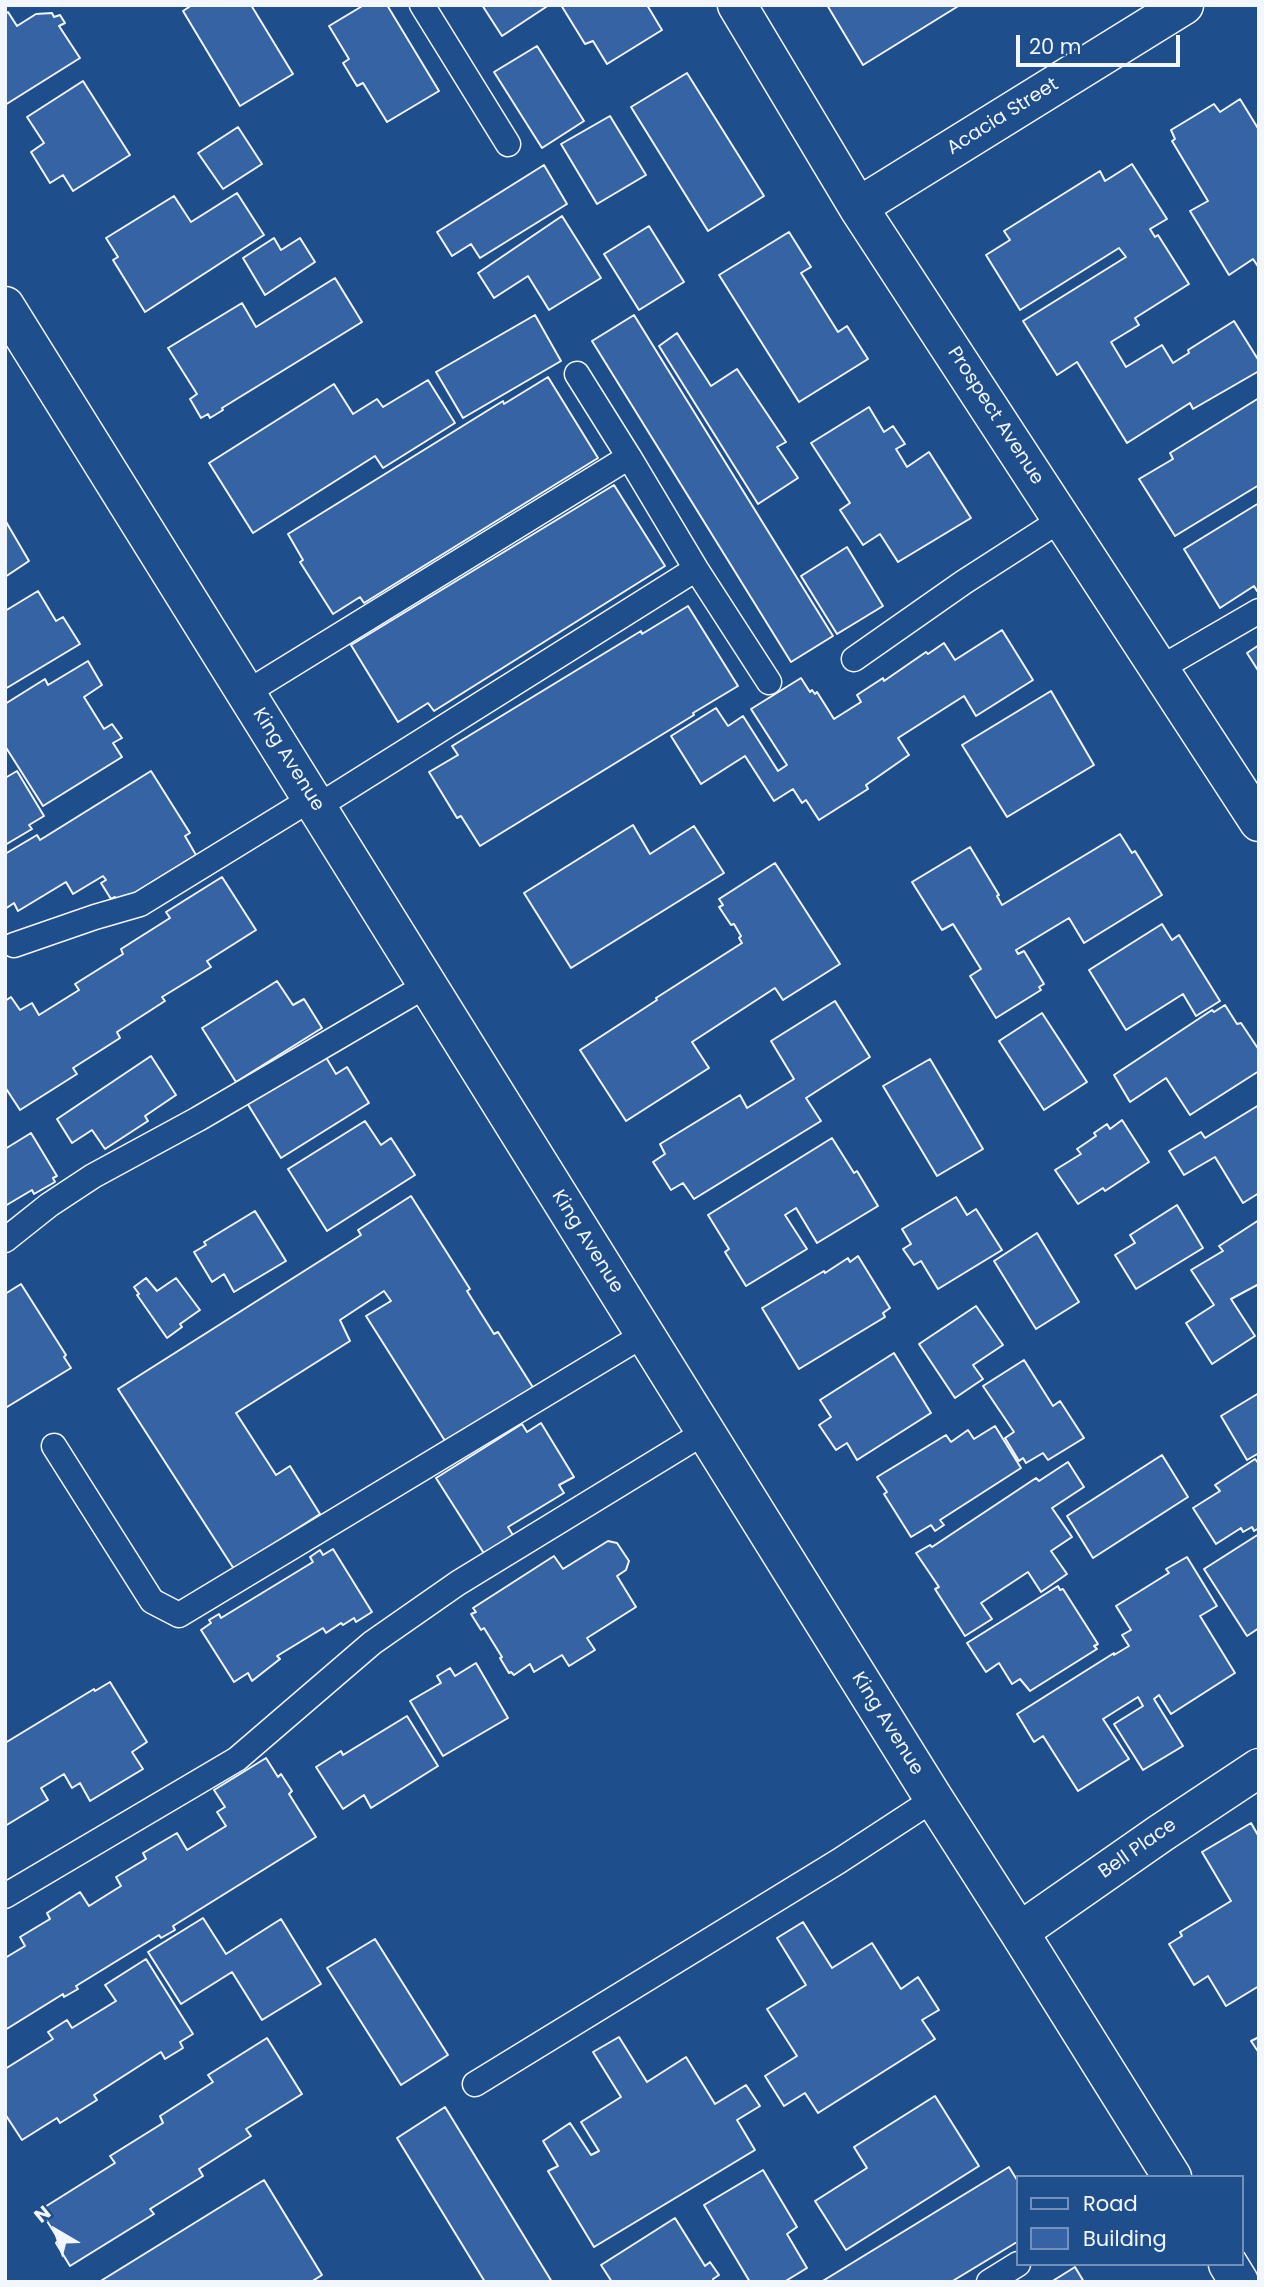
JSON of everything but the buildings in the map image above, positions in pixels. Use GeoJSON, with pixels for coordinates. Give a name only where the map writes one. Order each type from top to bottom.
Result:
{"type":"FeatureCollection","features":[{"type":"Feature","properties":{"kind":"street","name":"Prospect Avenue"},"geometry":{"type":"LineString","coordinates":[[737,5],[858,207],[1259,822]]}},
{"type":"Feature","properties":{"kind":"street","name":"Acacia Street"},"geometry":{"type":"LineString","coordinates":[[858,207],[1184,5]]}},
{"type":"Feature","properties":{"kind":"street","name":"King Avenue"},"geometry":{"type":"LineString","coordinates":[[5,306],[934,1800],[1020,1932],[1167,2175]]}},
{"type":"Feature","properties":{"kind":"street","name":"Bell Place"},"geometry":{"type":"LineString","coordinates":[[1020,1932],[1161,1832],[1259,1768]]}},
{"type":"Feature","properties":{"kind":"street"},"geometry":{"type":"LineString","coordinates":[[1228,2266],[1239,2282]]}},
{"type":"Feature","properties":{"kind":"lane"},"geometry":{"type":"LineString","coordinates":[[422,5],[508,144]]}},
{"type":"Feature","properties":{"kind":"lane"},"geometry":{"type":"LineString","coordinates":[[577,374],[696,569],[769,682]]}},
{"type":"Feature","properties":{"kind":"lane"},"geometry":{"type":"LineString","coordinates":[[246,693],[629,457]]}},
{"type":"Feature","properties":{"kind":"lane"},"geometry":{"type":"LineString","coordinates":[[854,659],[964,582],[1062,519]]}},
{"type":"Feature","properties":{"kind":"lane"},"geometry":{"type":"LineString","coordinates":[[14,945],[140,904],[314,803],[696,569]]}},
{"type":"Feature","properties":{"kind":"lane"},"geometry":{"type":"LineString","coordinates":[[1159,669],[1259,611]]}},
{"type":"Feature","properties":{"kind":"lane"},"geometry":{"type":"LineString","coordinates":[[5,1240],[93,1176],[198,1119],[427,985]]}},
{"type":"Feature","properties":{"kind":"lane"},"geometry":{"type":"LineString","coordinates":[[54,1446],[152,1601],[179,1615],[645,1335]]}},
{"type":"Feature","properties":{"kind":"lane"},"geometry":{"type":"LineString","coordinates":[[5,1896],[236,1759],[372,1643],[447,1590],[705,1432]]}},
{"type":"Feature","properties":{"kind":"lane"},"geometry":{"type":"LineString","coordinates":[[475,2084],[934,1800]]}},
{"type":"Feature","properties":{"kind":"lane"},"geometry":{"type":"LineString","coordinates":[[989,2282],[1016,2265]]}}]}
